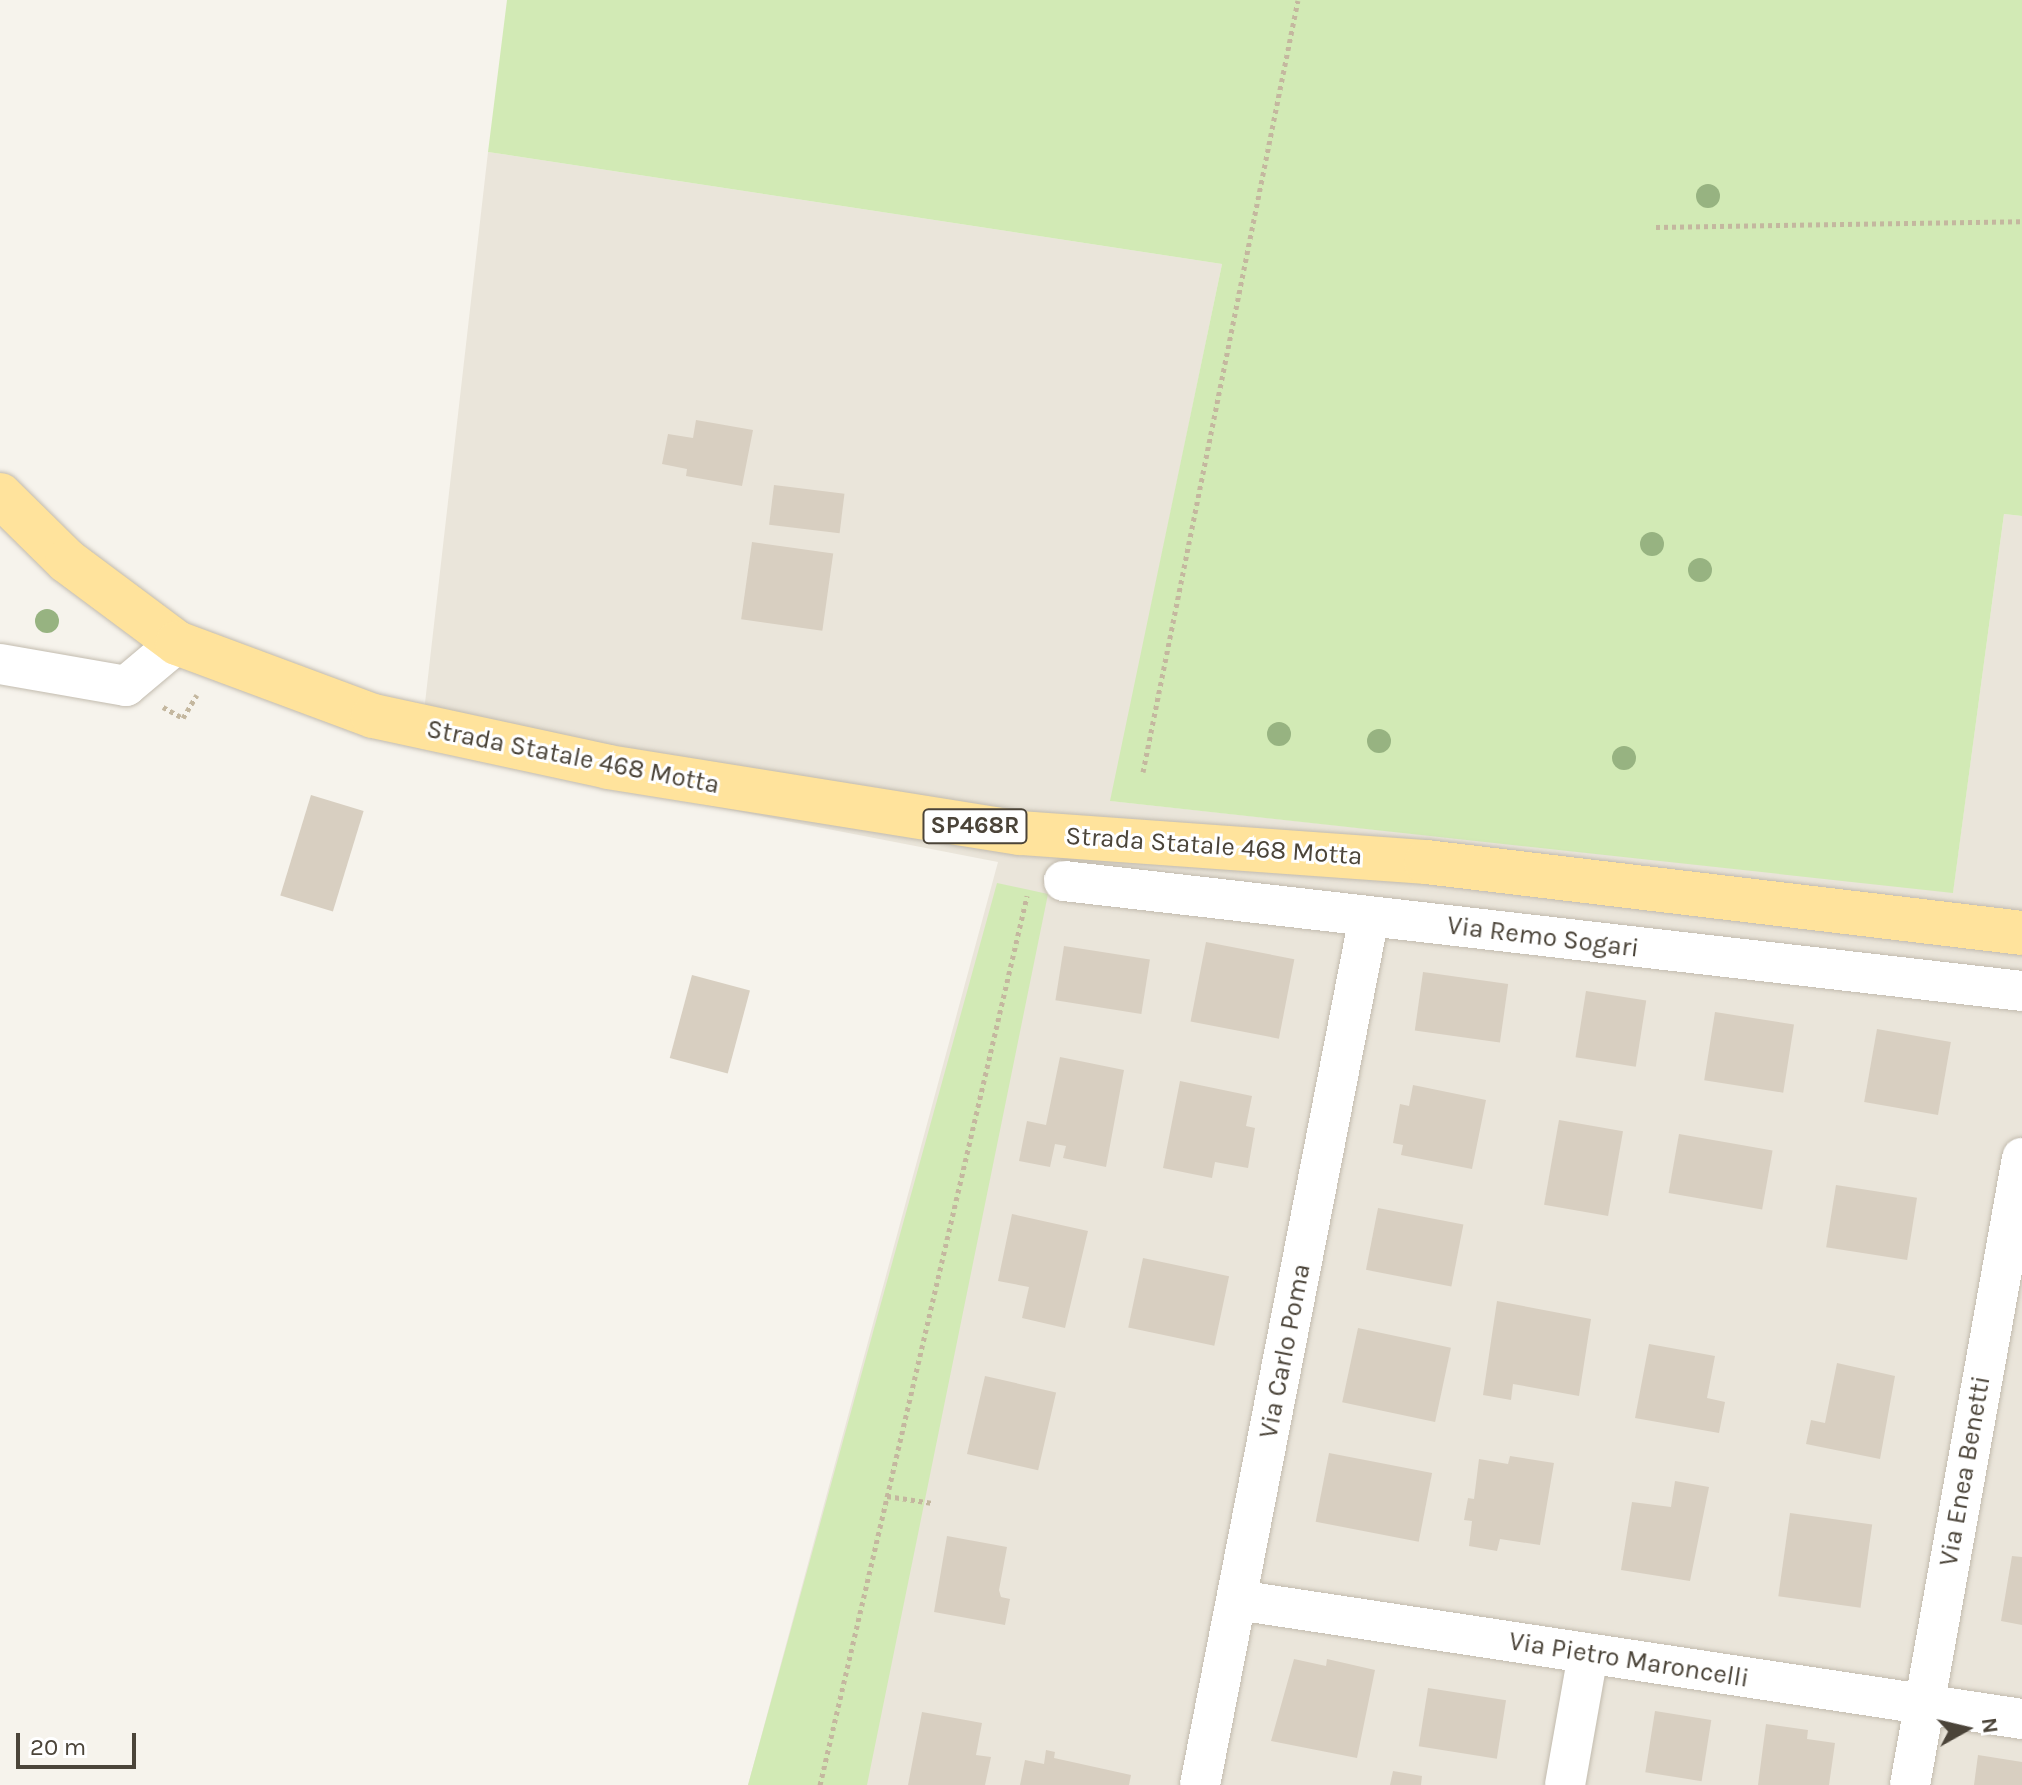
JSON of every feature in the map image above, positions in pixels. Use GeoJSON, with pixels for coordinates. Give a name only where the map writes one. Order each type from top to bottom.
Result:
{"type":"FeatureCollection","features":[{"type":"Feature","properties":{"kind":"main road","name":"Strada Statale 468 Motta"},"geometry":{"type":"LineString","coordinates":[[0,495],[67,561],[177,643],[373,716],[808,803],[1020,833],[1426,862],[2022,933]]}},
{"type":"Feature","properties":{"kind":"street"},"geometry":{"type":"LineString","coordinates":[[0,664],[126,686],[177,643]]}},
{"type":"Feature","properties":{"kind":"street","name":"Via Remo Sogari"},"geometry":{"type":"LineString","coordinates":[[1046,886],[1369,917],[2022,991]]}},
{"type":"Feature","properties":{"kind":"street","name":"Via Carlo Poma"},"geometry":{"type":"LineString","coordinates":[[1200,1785],[1369,917]]}},
{"type":"Feature","properties":{"kind":"street","name":"Via Enea Benetti"},"geometry":{"type":"LineString","coordinates":[[1910,1785],[2022,1158]]}},
{"type":"Feature","properties":{"kind":"street","name":"Via Pietro Maroncelli"},"geometry":{"type":"LineString","coordinates":[[1237,1600],[2022,1719]]}},
{"type":"Feature","properties":{"kind":"street"},"geometry":{"type":"LineString","coordinates":[[1565,1785],[1588,1654]]}},
{"type":"Feature","properties":{"kind":"path"},"geometry":{"type":"LineString","coordinates":[[1143,772],[1298,0]]}},
{"type":"Feature","properties":{"kind":"path"},"geometry":{"type":"LineString","coordinates":[[1656,227],[2022,221]]}},
{"type":"Feature","properties":{"kind":"path"},"geometry":{"type":"LineString","coordinates":[[820,1785],[887,1496],[1046,886]]}},
{"type":"Feature","properties":{"kind":"path"},"geometry":{"type":"LineString","coordinates":[[887,1496],[932,1503]]}},
{"type":"Feature","properties":{"kind":"shaded area"},"geometry":{"type":"Polygon","coordinates":[[[488,152],[1222,264],[1111,801],[1953,892],[2004,514],[2022,516],[2022,1785],[748,1785],[998,862],[715,807],[421,738],[488,152]]]}},
{"type":"Feature","properties":{"kind":"green space"},"geometry":{"type":"Polygon","coordinates":[[[507,0],[2022,0],[2022,516],[2004,514],[1953,893],[1110,801],[1222,264],[488,152],[507,0]]]}},
{"type":"Feature","properties":{"kind":"green space"},"geometry":{"type":"Polygon","coordinates":[[[997,883],[1048,894],[867,1785],[748,1785],[997,883]]]}},
{"type":"Feature","properties":{"kind":"building"},"geometry":{"type":"Polygon","coordinates":[[[696,420],[753,430],[742,486],[686,476],[687,469],[662,464],[668,434],[693,438],[696,420]]]}},
{"type":"Feature","properties":{"kind":"building"},"geometry":{"type":"Polygon","coordinates":[[[774,485],[844,494],[840,533],[769,525],[774,485]]]}},
{"type":"Feature","properties":{"kind":"building"},"geometry":{"type":"Polygon","coordinates":[[[752,542],[833,553],[822,631],[741,619],[752,542]]]}},
{"type":"Feature","properties":{"kind":"building"},"geometry":{"type":"Polygon","coordinates":[[[311,795],[364,811],[333,911],[280,895],[311,795]]]}},
{"type":"Feature","properties":{"kind":"building"},"geometry":{"type":"Polygon","coordinates":[[[1206,942],[1294,959],[1279,1039],[1191,1022],[1206,942]]]}},
{"type":"Feature","properties":{"kind":"building"},"geometry":{"type":"Polygon","coordinates":[[[1064,946],[1150,960],[1141,1014],[1055,1000],[1064,946]]]}},
{"type":"Feature","properties":{"kind":"building"},"geometry":{"type":"Polygon","coordinates":[[[1423,972],[1508,984],[1500,1042],[1415,1030],[1423,972]]]}},
{"type":"Feature","properties":{"kind":"building"},"geometry":{"type":"Polygon","coordinates":[[[692,975],[750,991],[728,1074],[670,1058],[692,975]]]}},
{"type":"Feature","properties":{"kind":"building"},"geometry":{"type":"Polygon","coordinates":[[[1586,991],[1646,1001],[1636,1067],[1576,1057],[1586,991]]]}},
{"type":"Feature","properties":{"kind":"building"},"geometry":{"type":"Polygon","coordinates":[[[1715,1012],[1794,1025],[1783,1093],[1704,1080],[1715,1012]]]}},
{"type":"Feature","properties":{"kind":"building"},"geometry":{"type":"Polygon","coordinates":[[[1877,1029],[1951,1042],[1938,1115],[1864,1102],[1877,1029]]]}},
{"type":"Feature","properties":{"kind":"building"},"geometry":{"type":"Polygon","coordinates":[[[1060,1057],[1124,1070],[1106,1167],[1063,1158],[1066,1146],[1055,1144],[1050,1167],[1019,1161],[1027,1121],[1046,1125],[1060,1057]]]}},
{"type":"Feature","properties":{"kind":"building"},"geometry":{"type":"Polygon","coordinates":[[[1180,1081],[1252,1096],[1246,1126],[1255,1128],[1248,1168],[1215,1162],[1212,1178],[1163,1168],[1180,1081]]]}},
{"type":"Feature","properties":{"kind":"building"},"geometry":{"type":"Polygon","coordinates":[[[1413,1085],[1486,1100],[1472,1169],[1401,1155],[1403,1145],[1393,1143],[1400,1104],[1409,1106],[1413,1085]]]}},
{"type":"Feature","properties":{"kind":"building"},"geometry":{"type":"Polygon","coordinates":[[[1559,1120],[1623,1131],[1608,1216],[1544,1205],[1559,1120]]]}},
{"type":"Feature","properties":{"kind":"building"},"geometry":{"type":"Polygon","coordinates":[[[1679,1134],[1773,1150],[1762,1210],[1669,1193],[1679,1134]]]}},
{"type":"Feature","properties":{"kind":"building"},"geometry":{"type":"Polygon","coordinates":[[[1836,1185],[1917,1198],[1907,1260],[1826,1247],[1836,1185]]]}},
{"type":"Feature","properties":{"kind":"building"},"geometry":{"type":"Polygon","coordinates":[[[1378,1208],[1463,1225],[1451,1286],[1366,1270],[1378,1208]]]}},
{"type":"Feature","properties":{"kind":"building"},"geometry":{"type":"Polygon","coordinates":[[[1012,1214],[1088,1231],[1065,1328],[1022,1318],[1029,1287],[998,1281],[1012,1214]]]}},
{"type":"Feature","properties":{"kind":"building"},"geometry":{"type":"Polygon","coordinates":[[[1143,1258],[1229,1276],[1214,1346],[1128,1327],[1143,1258]]]}},
{"type":"Feature","properties":{"kind":"building"},"geometry":{"type":"Polygon","coordinates":[[[1497,1301],[1591,1319],[1579,1396],[1513,1384],[1511,1400],[1483,1395],[1497,1301]]]}},
{"type":"Feature","properties":{"kind":"building"},"geometry":{"type":"Polygon","coordinates":[[[1358,1328],[1451,1348],[1435,1422],[1342,1402],[1358,1328]]]}},
{"type":"Feature","properties":{"kind":"building"},"geometry":{"type":"Polygon","coordinates":[[[1649,1344],[1715,1356],[1707,1398],[1725,1402],[1719,1433],[1635,1418],[1649,1344]]]}},
{"type":"Feature","properties":{"kind":"building"},"geometry":{"type":"Polygon","coordinates":[[[1837,1363],[1895,1376],[1880,1459],[1806,1444],[1811,1420],[1825,1423],[1837,1363]]]}},
{"type":"Feature","properties":{"kind":"building"},"geometry":{"type":"Polygon","coordinates":[[[985,1376],[1056,1392],[1038,1470],[967,1454],[985,1376]]]}},
{"type":"Feature","properties":{"kind":"building"},"geometry":{"type":"Polygon","coordinates":[[[1329,1453],[1432,1473],[1419,1542],[1316,1522],[1329,1453]]]}},
{"type":"Feature","properties":{"kind":"building"},"geometry":{"type":"Polygon","coordinates":[[[1510,1456],[1554,1463],[1540,1545],[1500,1539],[1497,1551],[1469,1546],[1472,1521],[1464,1520],[1468,1498],[1474,1499],[1479,1459],[1508,1464],[1510,1456]]]}},
{"type":"Feature","properties":{"kind":"building"},"geometry":{"type":"Polygon","coordinates":[[[1675,1481],[1709,1487],[1690,1581],[1621,1570],[1632,1502],[1671,1507],[1675,1481]]]}},
{"type":"Feature","properties":{"kind":"building"},"geometry":{"type":"Polygon","coordinates":[[[1790,1513],[1872,1525],[1861,1608],[1778,1596],[1790,1513]]]}},
{"type":"Feature","properties":{"kind":"building"},"geometry":{"type":"Polygon","coordinates":[[[947,1536],[1007,1547],[999,1590],[1001,1597],[1010,1599],[1005,1625],[934,1612],[947,1536]]]}},
{"type":"Feature","properties":{"kind":"building"},"geometry":{"type":"Polygon","coordinates":[[[2012,1556],[2022,1557],[2022,1625],[2001,1621],[2012,1556]]]}},
{"type":"Feature","properties":{"kind":"building"},"geometry":{"type":"Polygon","coordinates":[[[1294,1659],[1326,1666],[1327,1659],[1375,1670],[1357,1758],[1271,1741],[1294,1659]]]}},
{"type":"Feature","properties":{"kind":"building"},"geometry":{"type":"Polygon","coordinates":[[[1428,1688],[1506,1700],[1497,1759],[1419,1746],[1428,1688]]]}},
{"type":"Feature","properties":{"kind":"building"},"geometry":{"type":"Polygon","coordinates":[[[1655,1711],[1711,1720],[1702,1781],[1645,1772],[1655,1711]]]}},
{"type":"Feature","properties":{"kind":"building"},"geometry":{"type":"Polygon","coordinates":[[[922,1712],[982,1723],[976,1755],[991,1757],[985,1785],[908,1785],[922,1712]]]}},
{"type":"Feature","properties":{"kind":"building"},"geometry":{"type":"Polygon","coordinates":[[[1766,1724],[1808,1730],[1807,1739],[1835,1743],[1829,1785],[1758,1785],[1766,1724]]]}},
{"type":"Feature","properties":{"kind":"building"},"geometry":{"type":"Polygon","coordinates":[[[1046,1750],[1055,1752],[1054,1758],[1131,1775],[1129,1785],[1020,1785],[1025,1760],[1044,1764],[1046,1750]]]}},
{"type":"Feature","properties":{"kind":"building"},"geometry":{"type":"Polygon","coordinates":[[[1978,1755],[2022,1762],[2022,1785],[1974,1785],[1978,1755]]]}},
{"type":"Feature","properties":{"kind":"building"},"geometry":{"type":"Polygon","coordinates":[[[1393,1771],[1422,1776],[1421,1785],[1390,1785],[1393,1771]]]}}]}
